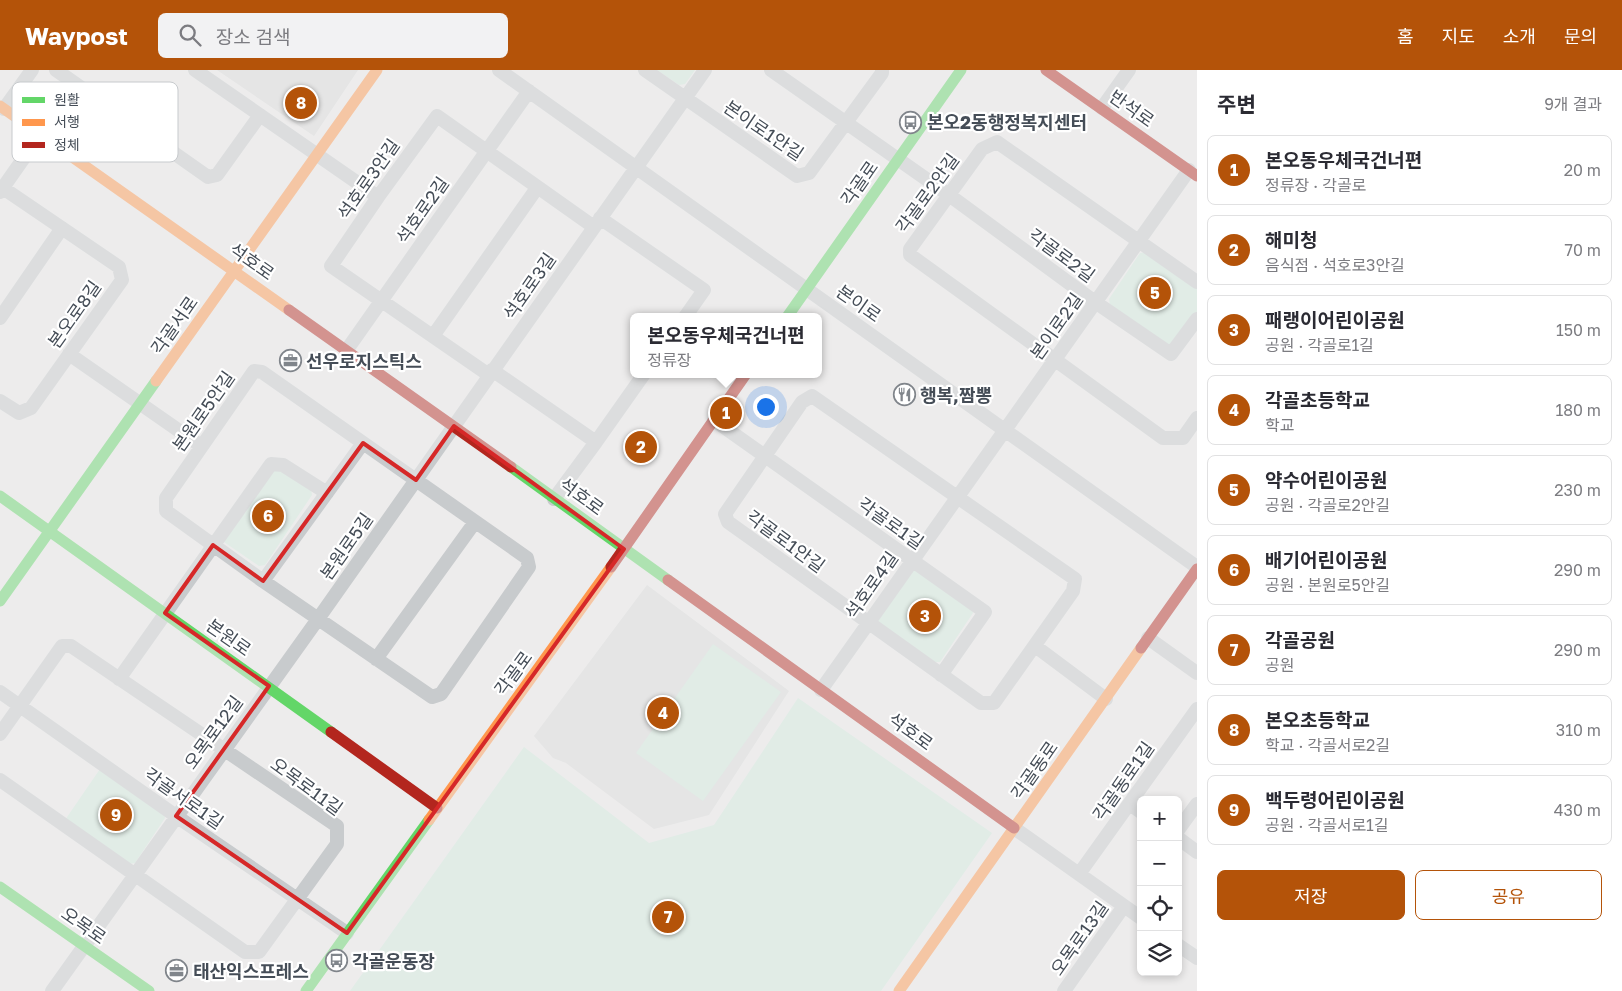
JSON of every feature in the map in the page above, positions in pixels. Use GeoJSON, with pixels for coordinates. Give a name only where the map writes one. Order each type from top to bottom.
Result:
{"type":"FeatureCollection","features":[{"type":"Feature","properties":{"kind":"street"},"geometry":{"type":"LineString","coordinates":[[22,82],[32,70]]}},
{"type":"Feature","properties":{"kind":"street"},"geometry":{"type":"LineString","coordinates":[[56,70],[73,82]]}},
{"type":"Feature","properties":{"kind":"street"},"geometry":{"type":"LineString","coordinates":[[195,70],[316,156],[378,197]]}},
{"type":"Feature","properties":{"kind":"street","name":"각골서로"},"geometry":{"type":"LineString","coordinates":[[0,601],[377,70]]}},
{"type":"Feature","properties":{"kind":"street","name":"본이로"},"geometry":{"type":"LineString","coordinates":[[499,70],[1197,568]]}},
{"type":"Feature","properties":{"kind":"street","name":"본이로1안길"},"geometry":{"type":"LineString","coordinates":[[645,70],[797,176],[809,173],[882,73],[882,70]]}},
{"type":"Feature","properties":{"kind":"street","name":"석호로3길"},"geometry":{"type":"LineString","coordinates":[[454,426],[705,70]]}},
{"type":"Feature","properties":{"kind":"street","name":"각골로2길"},"geometry":{"type":"LineString","coordinates":[[771,70],[949,195],[1095,302],[1171,354],[1197,320]]}},
{"type":"Feature","properties":{"kind":"street","name":"각골로"},"geometry":{"type":"LineString","coordinates":[[790,313],[960,70]]}},
{"type":"Feature","properties":{"kind":"street","name":"반석로"},"geometry":{"type":"LineString","coordinates":[[1046,70],[1193,173]]}},
{"type":"Feature","properties":{"kind":"street"},"geometry":{"type":"LineString","coordinates":[[1102,108],[1128,70]]}},
{"type":"Feature","properties":{"kind":"street","name":"석호로2길"},"geometry":{"type":"LineString","coordinates":[[346,351],[529,91]]}},
{"type":"Feature","properties":{"kind":"street"},"geometry":{"type":"LineString","coordinates":[[2,107],[12,95]]}},
{"type":"Feature","properties":{"kind":"street"},"geometry":{"type":"LineString","coordinates":[[178,156],[208,177],[217,175],[260,115]]}},
{"type":"Feature","properties":{"kind":"street","name":"석호로3안길"},"geometry":{"type":"LineString","coordinates":[[596,442],[380,301],[331,266],[378,197],[437,116],[537,188],[704,290],[688,313]]}},
{"type":"Feature","properties":{"kind":"street","name":"각골로2안길"},"geometry":{"type":"LineString","coordinates":[[1197,282],[996,142],[982,149],[910,249],[910,256],[1163,438],[1183,438],[1197,418]]}},
{"type":"Feature","properties":{"kind":"street"},"geometry":{"type":"LineString","coordinates":[[2,190],[21,162]]}},
{"type":"Feature","properties":{"kind":"street","name":"석호로"},"geometry":{"type":"LineString","coordinates":[[78,162],[454,426],[1137,915]]}},
{"type":"Feature","properties":{"kind":"street","name":"본이로2길"},"geometry":{"type":"LineString","coordinates":[[1006,430],[1138,241],[1193,173]]}},
{"type":"Feature","properties":{"kind":"street"},"geometry":{"type":"LineString","coordinates":[[433,336],[537,188]]}},
{"type":"Feature","properties":{"kind":"street","name":"본오로8길"},"geometry":{"type":"LineString","coordinates":[[0,401],[19,413],[31,408],[122,280],[119,267],[2,190]]}},
{"type":"Feature","properties":{"kind":"street"},"geometry":{"type":"LineString","coordinates":[[0,318],[62,228]]}},
{"type":"Feature","properties":{"kind":"street"},"geometry":{"type":"LineString","coordinates":[[69,354],[201,446]]}},
{"type":"Feature","properties":{"kind":"street","name":"본원로5안길"},"geometry":{"type":"LineString","coordinates":[[254,371],[262,372],[363,443],[527,558],[530,567],[441,694],[432,697],[376,660],[166,511],[166,498],[254,371]]}},
{"type":"Feature","properties":{"kind":"street"},"geometry":{"type":"LineString","coordinates":[[554,498],[641,378]]}},
{"type":"Feature","properties":{"kind":"street","name":"각골로"},"geometry":{"type":"LineString","coordinates":[[306,991],[624,549],[743,378]]}},
{"type":"Feature","properties":{"kind":"street","name":"각골로1안길"},"geometry":{"type":"LineString","coordinates":[[812,396],[958,496],[1075,579],[1073,591],[994,704],[981,703],[728,522],[725,514],[802,402],[812,396]]}},
{"type":"Feature","properties":{"kind":"street","name":"각골로1길"},"geometry":{"type":"LineString","coordinates":[[714,420],[985,612],[941,674]]}},
{"type":"Feature","properties":{"kind":"street","name":"본원로5길"},"geometry":{"type":"LineString","coordinates":[[269,686],[454,426]]}},
{"type":"Feature","properties":{"kind":"street","name":"석호로4길"},"geometry":{"type":"LineString","coordinates":[[821,690],[1006,430]]}},
{"type":"Feature","properties":{"kind":"street"},"geometry":{"type":"LineString","coordinates":[[264,581],[363,443]]}},
{"type":"Feature","properties":{"kind":"street"},"geometry":{"type":"LineString","coordinates":[[119,679],[271,464],[283,465],[327,493]]}},
{"type":"Feature","properties":{"kind":"street","name":"본원로"},"geometry":{"type":"LineString","coordinates":[[0,496],[269,686],[437,808]]}},
{"type":"Feature","properties":{"kind":"street"},"geometry":{"type":"LineString","coordinates":[[376,660],[475,522]]}},
{"type":"Feature","properties":{"kind":"street","name":"각골동로"},"geometry":{"type":"LineString","coordinates":[[898,991],[1197,568]]}},
{"type":"Feature","properties":{"kind":"street"},"geometry":{"type":"LineString","coordinates":[[1148,638],[1197,673]]}},
{"type":"Feature","properties":{"kind":"street","name":"오목로11길"},"geometry":{"type":"LineString","coordinates":[[0,734],[62,646],[70,646],[336,826],[337,844],[259,952],[245,952],[0,780]]}},
{"type":"Feature","properties":{"kind":"street"},"geometry":{"type":"LineString","coordinates":[[1035,646],[1106,698]]}},
{"type":"Feature","properties":{"kind":"street","name":"오목로12길"},"geometry":{"type":"LineString","coordinates":[[52,991],[269,686]]}},
{"type":"Feature","properties":{"kind":"street","name":"각골서로1길"},"geometry":{"type":"LineString","coordinates":[[0,692],[347,933]]}},
{"type":"Feature","properties":{"kind":"street","name":"각골동로1길"},"geometry":{"type":"LineString","coordinates":[[1079,874],[1135,808],[1197,709]]}},
{"type":"Feature","properties":{"kind":"street"},"geometry":{"type":"LineString","coordinates":[[1182,825],[1197,804]]}},
{"type":"Feature","properties":{"kind":"street"},"geometry":{"type":"LineString","coordinates":[[1182,841],[1197,852]]}},
{"type":"Feature","properties":{"kind":"street","name":"오목로"},"geometry":{"type":"LineString","coordinates":[[0,887],[149,991]]}},
{"type":"Feature","properties":{"kind":"street","name":"오목로13길"},"geometry":{"type":"LineString","coordinates":[[1064,991],[1124,906]]}},
{"type":"Feature","properties":{"kind":"street"},"geometry":{"type":"LineString","coordinates":[[1182,947],[1197,958]]}},
{"type":"Feature","properties":{"kind":"highlighted area"},"geometry":{"type":"Polygon","coordinates":[[[454,426],[624,549],[347,933],[176,816],[269,686],[165,613],[213,545],[263,581],[363,443],[416,480],[454,426]]]}},
{"type":"Feature","properties":{"kind":"shaded area"},"geometry":{"type":"Polygon","coordinates":[[[217,70],[358,70],[314,136],[217,70]]]}},
{"type":"Feature","properties":{"kind":"shaded area"},"geometry":{"type":"Polygon","coordinates":[[[647,585],[789,691],[709,815],[654,829],[566,763],[553,758],[534,736],[647,585]]]}},
{"type":"Feature","properties":{"kind":"green space"},"geometry":{"type":"Polygon","coordinates":[[[657,70],[695,70],[685,84],[679,85],[657,70]]]}},
{"type":"Feature","properties":{"kind":"green space"},"geometry":{"type":"Polygon","coordinates":[[[1146,252],[1197,286],[1197,312],[1175,344],[1169,345],[1110,305],[1109,299],[1140,253],[1146,252]]]}},
{"type":"Feature","properties":{"kind":"green space"},"geometry":{"type":"Polygon","coordinates":[[[277,466],[311,489],[312,495],[265,565],[259,566],[224,542],[223,536],[277,466]]]}},
{"type":"Feature","properties":{"kind":"green space"},"geometry":{"type":"Polygon","coordinates":[[[916,570],[972,607],[973,613],[940,662],[934,662],[879,625],[878,619],[910,571],[916,570]]]}},
{"type":"Feature","properties":{"kind":"green space"},"geometry":{"type":"Polygon","coordinates":[[[713,644],[781,692],[703,801],[636,753],[713,644]]]}},
{"type":"Feature","properties":{"kind":"green space"},"geometry":{"type":"Polygon","coordinates":[[[798,698],[992,833],[881,991],[350,991],[524,747],[649,843],[714,825],[798,698]]]}},
{"type":"Feature","properties":{"kind":"green space"},"geometry":{"type":"Polygon","coordinates":[[[100,769],[164,812],[165,818],[135,863],[129,864],[65,820],[100,769]]]}},
{"type":"Feature","properties":{"kind":"traffic: fast"},"geometry":{"type":"LineString","coordinates":[[790,313],[961,70]]}},
{"type":"Feature","properties":{"kind":"traffic: fast"},"geometry":{"type":"LineString","coordinates":[[0,601],[156,381]]}},
{"type":"Feature","properties":{"kind":"traffic: fast"},"geometry":{"type":"LineString","coordinates":[[511,467],[668,580]]}},
{"type":"Feature","properties":{"kind":"traffic: fast"},"geometry":{"type":"LineString","coordinates":[[0,496],[331,732]]}},
{"type":"Feature","properties":{"kind":"traffic: fast"},"geometry":{"type":"LineString","coordinates":[[306,991],[429,820]]}},
{"type":"Feature","properties":{"kind":"traffic: fast"},"geometry":{"type":"LineString","coordinates":[[0,887],[149,991]]}},
{"type":"Feature","properties":{"kind":"traffic: slow"},"geometry":{"type":"LineString","coordinates":[[156,381],[377,70]]}},
{"type":"Feature","properties":{"kind":"traffic: slow"},"geometry":{"type":"LineString","coordinates":[[0,106],[12,114]]}},
{"type":"Feature","properties":{"kind":"traffic: slow"},"geometry":{"type":"LineString","coordinates":[[79,162],[289,310]]}},
{"type":"Feature","properties":{"kind":"traffic: slow"},"geometry":{"type":"LineString","coordinates":[[429,820],[611,567]]}},
{"type":"Feature","properties":{"kind":"traffic: slow"},"geometry":{"type":"LineString","coordinates":[[899,991],[1141,648]]}},
{"type":"Feature","properties":{"kind":"traffic: jam"},"geometry":{"type":"LineString","coordinates":[[1046,70],[1197,176]]}},
{"type":"Feature","properties":{"kind":"traffic: jam"},"geometry":{"type":"LineString","coordinates":[[289,310],[511,467]]}},
{"type":"Feature","properties":{"kind":"traffic: jam"},"geometry":{"type":"LineString","coordinates":[[611,567],[743,378]]}},
{"type":"Feature","properties":{"kind":"traffic: jam"},"geometry":{"type":"LineString","coordinates":[[1141,648],[1197,569]]}},
{"type":"Feature","properties":{"kind":"traffic: jam"},"geometry":{"type":"LineString","coordinates":[[668,580],[1014,828]]}},
{"type":"Feature","properties":{"kind":"traffic: jam"},"geometry":{"type":"LineString","coordinates":[[331,732],[437,808]]}},
{"type":"Feature","properties":{"kind":"place","name":"본오초등학교"},"geometry":{"type":"Point","coordinates":[301,103]}},
{"type":"Feature","properties":{"kind":"place","name":"본오2동행정복지센터"},"geometry":{"type":"Point","coordinates":[911,122]}},
{"type":"Feature","properties":{"kind":"place","name":"약수어린이공원"},"geometry":{"type":"Point","coordinates":[1155,293]}},
{"type":"Feature","properties":{"kind":"place","name":"선우로지스틱스"},"geometry":{"type":"Point","coordinates":[290,361]}},
{"type":"Feature","properties":{"kind":"place","name":"행복,짬뽕"},"geometry":{"type":"Point","coordinates":[904,395]}},
{"type":"Feature","properties":{"kind":"place","name":"본오동우체국건너편"},"geometry":{"type":"Point","coordinates":[726,413]}},
{"type":"Feature","properties":{"kind":"place","name":"해미청"},"geometry":{"type":"Point","coordinates":[641,447]}},
{"type":"Feature","properties":{"kind":"place","name":"배기어린이공원"},"geometry":{"type":"Point","coordinates":[268,516]}},
{"type":"Feature","properties":{"kind":"place","name":"패랭이어린이공원"},"geometry":{"type":"Point","coordinates":[925,616]}},
{"type":"Feature","properties":{"kind":"place","name":"각골초등학교"},"geometry":{"type":"Point","coordinates":[663,713]}},
{"type":"Feature","properties":{"kind":"place","name":"백두령어린이공원"},"geometry":{"type":"Point","coordinates":[116,815]}},
{"type":"Feature","properties":{"kind":"place","name":"각골공원"},"geometry":{"type":"Point","coordinates":[668,917]}},
{"type":"Feature","properties":{"kind":"place","name":"각골운동장"},"geometry":{"type":"Point","coordinates":[336,961]}},
{"type":"Feature","properties":{"kind":"place","name":"태산익스프레스"},"geometry":{"type":"Point","coordinates":[177,971]}}]}
